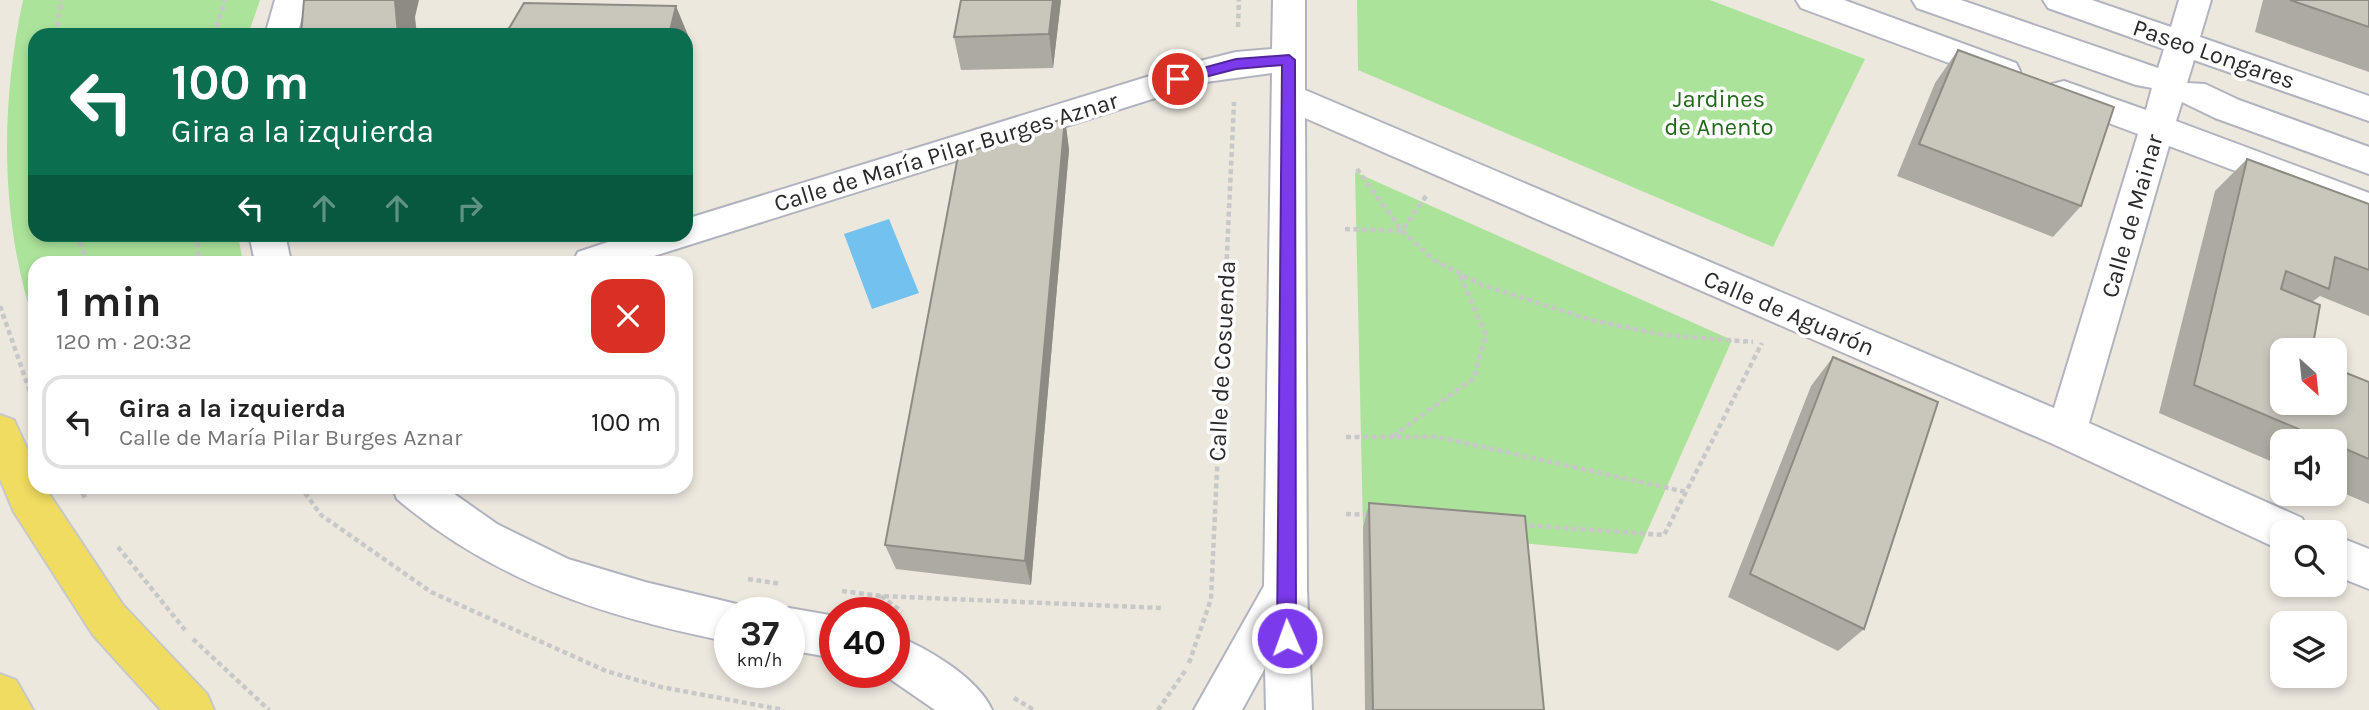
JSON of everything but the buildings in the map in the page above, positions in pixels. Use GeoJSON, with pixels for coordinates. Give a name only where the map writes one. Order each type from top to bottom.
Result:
{"type":"FeatureCollection","features":[{"type":"Feature","properties":{"kind":"main road"},"geometry":{"type":"LineString","coordinates":[[0,432],[29,499],[108,620],[191,710]]}},
{"type":"Feature","properties":{"kind":"main road"},"geometry":{"type":"LineString","coordinates":[[0,696],[10,710]]}},
{"type":"Feature","properties":{"kind":"street"},"geometry":{"type":"LineString","coordinates":[[283,28],[291,0]]}},
{"type":"Feature","properties":{"kind":"street"},"geometry":{"type":"LineString","coordinates":[[1289,0],[1285,590],[1289,710]]}},
{"type":"Feature","properties":{"kind":"street"},"geometry":{"type":"LineString","coordinates":[[1812,0],[2369,207]]}},
{"type":"Feature","properties":{"kind":"street","name":"Paseo Longares"},"geometry":{"type":"LineString","coordinates":[[1928,0],[2148,77]]}},
{"type":"Feature","properties":{"kind":"street","name":"Paseo Longares"},"geometry":{"type":"LineString","coordinates":[[2059,0],[2369,108]]}},
{"type":"Feature","properties":{"kind":"street","name":"Calle de Mainar"},"geometry":{"type":"LineString","coordinates":[[2067,432],[2195,0]]}},
{"type":"Feature","properties":{"kind":"street","name":"Calle de María Pilar Burges Aznar"},"geometry":{"type":"LineString","coordinates":[[693,231],[1191,75],[1236,64],[1289,60]]}},
{"type":"Feature","properties":{"kind":"street","name":"Paseo Longares"},"geometry":{"type":"LineString","coordinates":[[2193,93],[2227,109],[2369,160]]}},
{"type":"Feature","properties":{"kind":"street","name":"Calle de Aguarón"},"geometry":{"type":"LineString","coordinates":[[1289,97],[2067,432],[2270,524]]}},
{"type":"Feature","properties":{"kind":"street"},"geometry":{"type":"LineString","coordinates":[[610,256],[655,242]]}},
{"type":"Feature","properties":{"kind":"street"},"geometry":{"type":"LineString","coordinates":[[423,494],[487,540],[573,580],[632,600],[714,618]]}},
{"type":"Feature","properties":{"kind":"street"},"geometry":{"type":"LineString","coordinates":[[2347,560],[2369,569]]}},
{"type":"Feature","properties":{"kind":"street"},"geometry":{"type":"LineString","coordinates":[[1217,710],[1285,590]]}},
{"type":"Feature","properties":{"kind":"street"},"geometry":{"type":"LineString","coordinates":[[910,667],[951,694],[968,710]]}},
{"type":"Feature","properties":{"kind":"path"},"geometry":{"type":"LineString","coordinates":[[58,28],[61,0]]}},
{"type":"Feature","properties":{"kind":"path"},"geometry":{"type":"LineString","coordinates":[[216,28],[225,0]]}},
{"type":"Feature","properties":{"kind":"path","name":"Calle de Cosuenda"},"geometry":{"type":"LineString","coordinates":[[1158,710],[1189,665],[1211,599],[1239,0]]}},
{"type":"Feature","properties":{"kind":"path"},"geometry":{"type":"LineString","coordinates":[[1353,163],[1402,231],[1434,260],[1482,285],[1591,320],[1664,335],[1762,343],[1664,535],[1512,525]]}},
{"type":"Feature","properties":{"kind":"path"},"geometry":{"type":"LineString","coordinates":[[1402,231],[1429,191]]}},
{"type":"Feature","properties":{"kind":"path"},"geometry":{"type":"LineString","coordinates":[[1345,229],[1402,231]]}},
{"type":"Feature","properties":{"kind":"path"},"geometry":{"type":"LineString","coordinates":[[1392,437],[1474,378],[1486,335],[1459,272]]}},
{"type":"Feature","properties":{"kind":"path"},"geometry":{"type":"LineString","coordinates":[[0,306],[9,341],[28,388]]}},
{"type":"Feature","properties":{"kind":"path"},"geometry":{"type":"LineString","coordinates":[[1346,437],[1438,437],[1686,492]]}},
{"type":"Feature","properties":{"kind":"path"},"geometry":{"type":"LineString","coordinates":[[83,494],[88,502]]}},
{"type":"Feature","properties":{"kind":"path"},"geometry":{"type":"LineString","coordinates":[[306,494],[321,515],[431,593],[606,671],[661,687],[784,710]]}},
{"type":"Feature","properties":{"kind":"path"},"geometry":{"type":"LineString","coordinates":[[1346,514],[1373,516]]}},
{"type":"Feature","properties":{"kind":"path"},"geometry":{"type":"LineString","coordinates":[[116,545],[188,634],[269,710]]}},
{"type":"Feature","properties":{"kind":"path"},"geometry":{"type":"LineString","coordinates":[[745,579],[786,584]]}},
{"type":"Feature","properties":{"kind":"path"},"geometry":{"type":"LineString","coordinates":[[840,591],[881,596],[1162,608]]}},
{"type":"Feature","properties":{"kind":"green space"},"geometry":{"type":"Polygon","coordinates":[[[23,0],[260,0],[250,28],[28,28],[28,242],[239,242],[242,256],[28,256],[28,303],[15,246],[7,164],[7,123],[15,40],[23,0]]]}},
{"type":"Feature","properties":{"kind":"green space","name":"Jardines de Anento"},"geometry":{"type":"Polygon","coordinates":[[[1357,0],[1710,0],[1865,59],[1773,247],[1358,70],[1357,0]]]}},
{"type":"Feature","properties":{"kind":"green space"},"geometry":{"type":"Polygon","coordinates":[[[1355,172],[1732,340],[1637,554],[1363,528],[1355,172]]]}},
{"type":"Feature","properties":{"kind":"water"},"geometry":{"type":"Polygon","coordinates":[[[889,219],[919,293],[872,309],[844,234],[889,219]]]}},
{"type":"Feature","properties":{"kind":"route"},"geometry":{"type":"LineString","coordinates":[[1178,79],[1236,64],[1289,60],[1285,590],[1287,638]]}}]}
